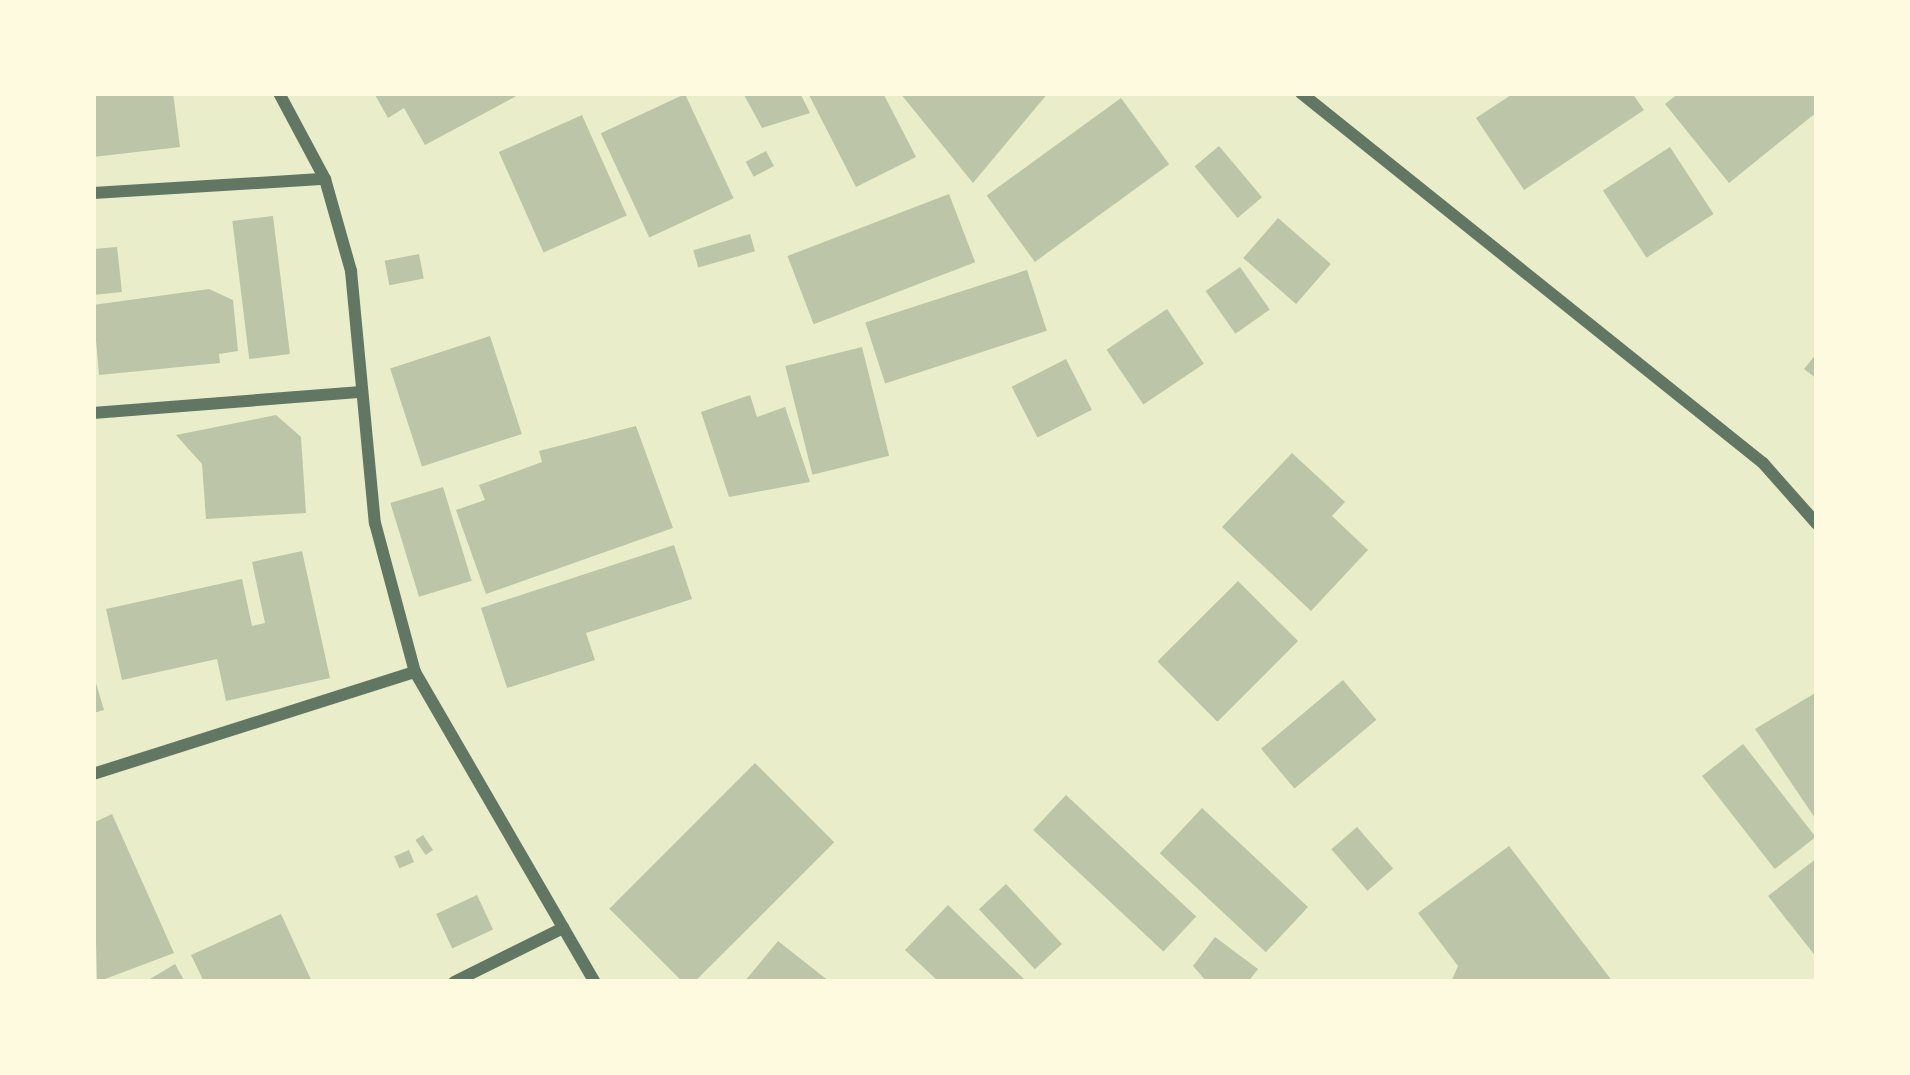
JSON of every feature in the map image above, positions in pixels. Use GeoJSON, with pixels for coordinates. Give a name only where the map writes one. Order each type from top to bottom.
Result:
{"type":"FeatureCollection","features":[{"type":"Feature","properties":{"kind":"street"},"geometry":{"type":"LineString","coordinates":[[279,93],[325,179],[350,272],[358,392],[376,523],[415,672],[595,982]]}},
{"type":"Feature","properties":{"kind":"street"},"geometry":{"type":"LineString","coordinates":[[1301,93],[1762,463],[1817,524]]}},
{"type":"Feature","properties":{"kind":"street"},"geometry":{"type":"LineString","coordinates":[[93,193],[325,179]]}},
{"type":"Feature","properties":{"kind":"street"},"geometry":{"type":"LineString","coordinates":[[93,413],[358,392]]}},
{"type":"Feature","properties":{"kind":"street"},"geometry":{"type":"LineString","coordinates":[[93,774],[415,672]]}},
{"type":"Feature","properties":{"kind":"street"},"geometry":{"type":"LineString","coordinates":[[454,982],[562,928]]}},
{"type":"Feature","properties":{"kind":"building"},"geometry":{"type":"Polygon","coordinates":[[[93,93],[173,93],[180,147],[93,157],[93,93]]]}},
{"type":"Feature","properties":{"kind":"building"},"geometry":{"type":"Polygon","coordinates":[[[374,93],[522,93],[425,145],[404,108],[388,118],[374,93]]]}},
{"type":"Feature","properties":{"kind":"building"},"geometry":{"type":"Polygon","coordinates":[[[743,93],[800,93],[810,113],[762,128],[743,93]]]}},
{"type":"Feature","properties":{"kind":"building"},"geometry":{"type":"Polygon","coordinates":[[[808,93],[883,93],[916,157],[856,187],[808,93]]]}},
{"type":"Feature","properties":{"kind":"building"},"geometry":{"type":"Polygon","coordinates":[[[900,93],[1048,93],[973,183],[900,93]]]}},
{"type":"Feature","properties":{"kind":"building"},"geometry":{"type":"Polygon","coordinates":[[[1514,93],[1632,93],[1644,110],[1524,190],[1476,118],[1514,93]]]}},
{"type":"Feature","properties":{"kind":"building"},"geometry":{"type":"Polygon","coordinates":[[[1679,93],[1817,93],[1817,112],[1729,183],[1665,104],[1679,93]]]}},
{"type":"Feature","properties":{"kind":"building"},"geometry":{"type":"Polygon","coordinates":[[[685,94],[734,198],[649,238],[601,133],[685,94]]]}},
{"type":"Feature","properties":{"kind":"building"},"geometry":{"type":"Polygon","coordinates":[[[1121,98],[1169,164],[1035,262],[987,196],[1121,98]]]}},
{"type":"Feature","properties":{"kind":"building"},"geometry":{"type":"Polygon","coordinates":[[[582,115],[627,215],[544,253],[499,152],[582,115]]]}},
{"type":"Feature","properties":{"kind":"building"},"geometry":{"type":"Polygon","coordinates":[[[1219,146],[1262,197],[1238,218],[1194,167],[1219,146]]]}},
{"type":"Feature","properties":{"kind":"building"},"geometry":{"type":"Polygon","coordinates":[[[1670,147],[1714,214],[1646,258],[1603,191],[1670,147]]]}},
{"type":"Feature","properties":{"kind":"building"},"geometry":{"type":"Polygon","coordinates":[[[766,151],[774,166],[754,177],[746,162],[766,151]]]}},
{"type":"Feature","properties":{"kind":"building"},"geometry":{"type":"Polygon","coordinates":[[[949,194],[975,262],[814,324],[787,256],[949,194]]]}},
{"type":"Feature","properties":{"kind":"building"},"geometry":{"type":"Polygon","coordinates":[[[273,216],[290,354],[249,359],[232,221],[273,216]]]}},
{"type":"Feature","properties":{"kind":"building"},"geometry":{"type":"Polygon","coordinates":[[[1278,218],[1331,264],[1296,304],[1243,258],[1278,218]]]}},
{"type":"Feature","properties":{"kind":"building"},"geometry":{"type":"Polygon","coordinates":[[[750,234],[755,251],[698,268],[693,250],[750,234]]]}},
{"type":"Feature","properties":{"kind":"building"},"geometry":{"type":"Polygon","coordinates":[[[117,247],[122,292],[93,295],[93,249],[117,247]]]}},
{"type":"Feature","properties":{"kind":"building"},"geometry":{"type":"Polygon","coordinates":[[[419,254],[424,279],[389,285],[385,261],[419,254]]]}},
{"type":"Feature","properties":{"kind":"building"},"geometry":{"type":"Polygon","coordinates":[[[1240,267],[1270,310],[1235,334],[1206,291],[1240,267]]]}},
{"type":"Feature","properties":{"kind":"building"},"geometry":{"type":"Polygon","coordinates":[[[1027,270],[1047,331],[885,383],[865,323],[1027,270]]]}},
{"type":"Feature","properties":{"kind":"building"},"geometry":{"type":"Polygon","coordinates":[[[209,289],[233,300],[238,351],[219,354],[220,363],[99,375],[93,305],[209,289]]]}},
{"type":"Feature","properties":{"kind":"building"},"geometry":{"type":"Polygon","coordinates":[[[1167,309],[1204,364],[1143,405],[1106,350],[1167,309]]]}},
{"type":"Feature","properties":{"kind":"building"},"geometry":{"type":"Polygon","coordinates":[[[490,336],[522,434],[422,466],[390,368],[490,336]]]}},
{"type":"Feature","properties":{"kind":"building"},"geometry":{"type":"Polygon","coordinates":[[[862,347],[889,456],[812,475],[785,366],[862,347]]]}},
{"type":"Feature","properties":{"kind":"building"},"geometry":{"type":"Polygon","coordinates":[[[1817,353],[1817,379],[1804,369],[1817,353]]]}},
{"type":"Feature","properties":{"kind":"building"},"geometry":{"type":"Polygon","coordinates":[[[1066,359],[1092,410],[1038,437],[1012,387],[1066,359]]]}},
{"type":"Feature","properties":{"kind":"building"},"geometry":{"type":"Polygon","coordinates":[[[750,395],[757,417],[785,407],[810,482],[729,497],[701,412],[750,395]]]}},
{"type":"Feature","properties":{"kind":"building"},"geometry":{"type":"Polygon","coordinates":[[[276,415],[301,437],[306,513],[206,519],[202,464],[176,435],[276,415]]]}},
{"type":"Feature","properties":{"kind":"building"},"geometry":{"type":"Polygon","coordinates":[[[636,426],[673,528],[486,594],[456,510],[485,500],[479,485],[542,462],[539,451],[636,426]]]}},
{"type":"Feature","properties":{"kind":"building"},"geometry":{"type":"Polygon","coordinates":[[[1292,453],[1345,502],[1332,516],[1368,550],[1311,611],[1222,527],[1292,453]]]}},
{"type":"Feature","properties":{"kind":"building"},"geometry":{"type":"Polygon","coordinates":[[[443,487],[472,581],[419,597],[390,503],[443,487]]]}},
{"type":"Feature","properties":{"kind":"building"},"geometry":{"type":"Polygon","coordinates":[[[674,545],[692,599],[586,633],[595,660],[507,688],[481,608],[674,545]]]}},
{"type":"Feature","properties":{"kind":"building"},"geometry":{"type":"Polygon","coordinates":[[[302,551],[330,678],[226,701],[217,659],[122,680],[106,609],[242,579],[252,626],[265,623],[252,562],[302,551]]]}},
{"type":"Feature","properties":{"kind":"building"},"geometry":{"type":"Polygon","coordinates":[[[1238,581],[1298,641],[1217,722],[1157,662],[1238,581]]]}},
{"type":"Feature","properties":{"kind":"building"},"geometry":{"type":"Polygon","coordinates":[[[93,673],[104,710],[93,713],[93,673]]]}},
{"type":"Feature","properties":{"kind":"building"},"geometry":{"type":"Polygon","coordinates":[[[1343,680],[1376,720],[1294,789],[1261,749],[1343,680]]]}},
{"type":"Feature","properties":{"kind":"building"},"geometry":{"type":"Polygon","coordinates":[[[1817,692],[1817,821],[1755,729],[1817,692]]]}},
{"type":"Feature","properties":{"kind":"building"},"geometry":{"type":"Polygon","coordinates":[[[1743,744],[1816,837],[1775,869],[1702,776],[1743,744]]]}},
{"type":"Feature","properties":{"kind":"building"},"geometry":{"type":"Polygon","coordinates":[[[755,763],[834,842],[694,982],[683,982],[609,909],[755,763]]]}},
{"type":"Feature","properties":{"kind":"building"},"geometry":{"type":"Polygon","coordinates":[[[1066,795],[1196,916],[1163,952],[1033,830],[1066,795]]]}},
{"type":"Feature","properties":{"kind":"building"},"geometry":{"type":"Polygon","coordinates":[[[1202,808],[1308,907],[1266,952],[1160,853],[1202,808]]]}},
{"type":"Feature","properties":{"kind":"building"},"geometry":{"type":"Polygon","coordinates":[[[112,814],[174,953],[97,982],[93,823],[112,814]]]}},
{"type":"Feature","properties":{"kind":"building"},"geometry":{"type":"Polygon","coordinates":[[[1357,827],[1393,869],[1367,891],[1331,849],[1357,827]]]}},
{"type":"Feature","properties":{"kind":"building"},"geometry":{"type":"Polygon","coordinates":[[[423,835],[433,850],[426,855],[416,840],[423,835]]]}},
{"type":"Feature","properties":{"kind":"building"},"geometry":{"type":"Polygon","coordinates":[[[1509,846],[1613,982],[1451,982],[1458,966],[1418,913],[1509,846]]]}},
{"type":"Feature","properties":{"kind":"building"},"geometry":{"type":"Polygon","coordinates":[[[409,850],[414,862],[399,868],[394,856],[409,850]]]}},
{"type":"Feature","properties":{"kind":"building"},"geometry":{"type":"Polygon","coordinates":[[[1817,858],[1817,958],[1768,896],[1817,858]]]}},
{"type":"Feature","properties":{"kind":"building"},"geometry":{"type":"Polygon","coordinates":[[[1006,884],[1062,944],[1035,969],[979,909],[1006,884]]]}},
{"type":"Feature","properties":{"kind":"building"},"geometry":{"type":"Polygon","coordinates":[[[477,895],[493,929],[452,948],[436,914],[477,895]]]}},
{"type":"Feature","properties":{"kind":"building"},"geometry":{"type":"Polygon","coordinates":[[[948,905],[1027,982],[939,982],[905,950],[948,905]]]}},
{"type":"Feature","properties":{"kind":"building"},"geometry":{"type":"Polygon","coordinates":[[[281,914],[312,982],[204,982],[191,955],[281,914]]]}},
{"type":"Feature","properties":{"kind":"building"},"geometry":{"type":"Polygon","coordinates":[[[1215,937],[1258,969],[1248,982],[1207,982],[1193,966],[1215,937]]]}},
{"type":"Feature","properties":{"kind":"building"},"geometry":{"type":"Polygon","coordinates":[[[778,941],[830,982],[744,982],[778,941]]]}},
{"type":"Feature","properties":{"kind":"building"},"geometry":{"type":"Polygon","coordinates":[[[175,964],[185,982],[145,982],[175,964]]]}}]}
